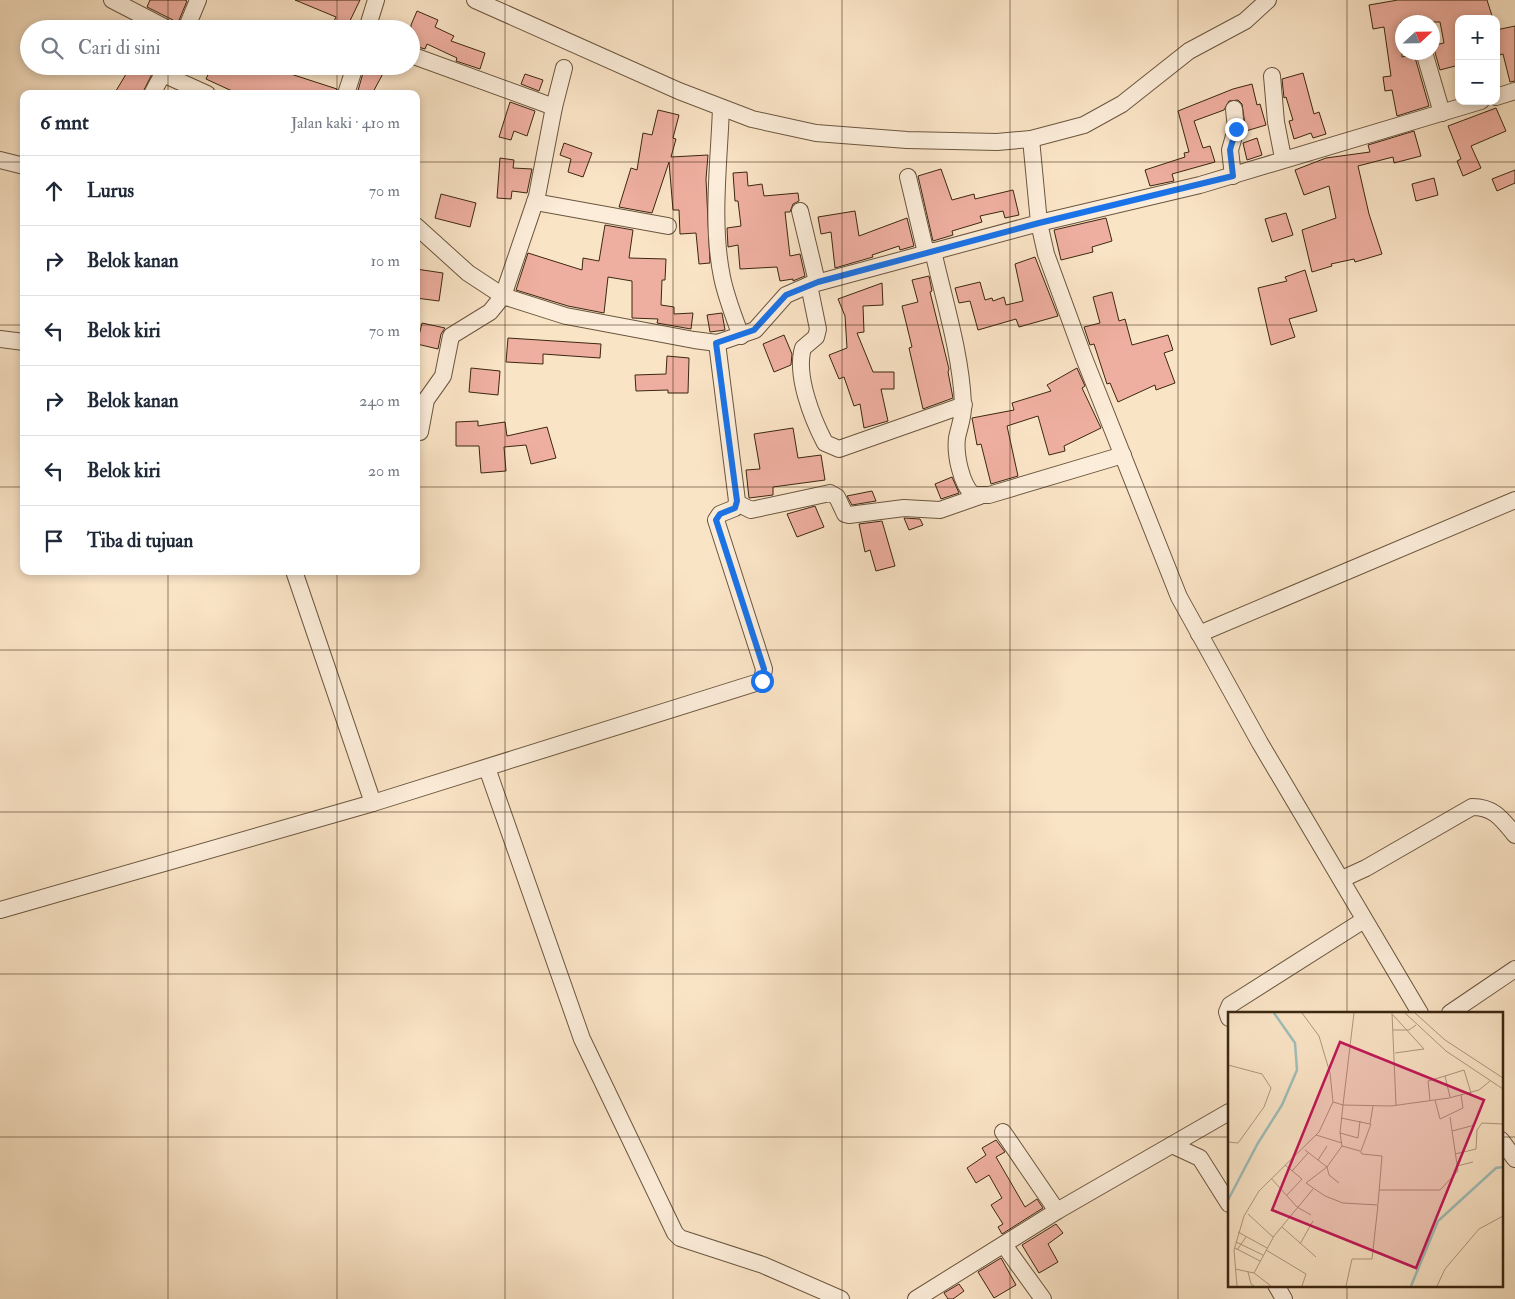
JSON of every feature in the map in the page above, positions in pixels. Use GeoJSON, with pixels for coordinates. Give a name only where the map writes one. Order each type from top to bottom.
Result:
{"type":"FeatureCollection","features":[{"type":"Feature","properties":{"kind":"street"},"geometry":{"type":"LineString","coordinates":[[112,0],[151,20]]}},
{"type":"Feature","properties":{"kind":"street"},"geometry":{"type":"LineString","coordinates":[[190,20],[198,0]]}},
{"type":"Feature","properties":{"kind":"street"},"geometry":{"type":"LineString","coordinates":[[370,20],[376,0]]}},
{"type":"Feature","properties":{"kind":"street"},"geometry":{"type":"LineString","coordinates":[[474,0],[721,108],[752,119],[816,133],[907,140],[997,142],[1031,139],[1076,129],[1122,104],[1188,51],[1245,21],[1268,0]]}},
{"type":"Feature","properties":{"kind":"street"},"geometry":{"type":"LineString","coordinates":[[420,58],[554,107]]}},
{"type":"Feature","properties":{"kind":"street"},"geometry":{"type":"LineString","coordinates":[[1426,60],[1442,113]]}},
{"type":"Feature","properties":{"kind":"street"},"geometry":{"type":"LineString","coordinates":[[420,432],[426,400],[443,376],[451,336],[490,312],[503,296],[536,202],[554,107],[564,68]]}},
{"type":"Feature","properties":{"kind":"street"},"geometry":{"type":"LineString","coordinates":[[154,90],[162,75]]}},
{"type":"Feature","properties":{"kind":"street"},"geometry":{"type":"LineString","coordinates":[[174,75],[200,90]]}},
{"type":"Feature","properties":{"kind":"street"},"geometry":{"type":"LineString","coordinates":[[347,90],[352,75]]}},
{"type":"Feature","properties":{"kind":"street"},"geometry":{"type":"LineString","coordinates":[[1272,76],[1278,130],[1284,158]]}},
{"type":"Feature","properties":{"kind":"street"},"geometry":{"type":"LineString","coordinates":[[1500,96],[1515,91]]}},
{"type":"Feature","properties":{"kind":"street"},"geometry":{"type":"LineString","coordinates":[[420,230],[468,273],[503,296],[566,316],[716,343],[740,336],[758,327],[786,295],[813,284],[1039,223],[1233,176],[1284,158],[1468,105]]}},
{"type":"Feature","properties":{"kind":"street"},"geometry":{"type":"LineString","coordinates":[[721,108],[718,216],[719,257],[728,300],[740,336]]}},
{"type":"Feature","properties":{"kind":"street"},"geometry":{"type":"LineString","coordinates":[[1233,176],[1230,150],[1236,129],[1234,109]]}},
{"type":"Feature","properties":{"kind":"street"},"geometry":{"type":"LineString","coordinates":[[1031,139],[1039,223],[1046,254],[1179,597],[1260,743],[1419,1012]]}},
{"type":"Feature","properties":{"kind":"street"},"geometry":{"type":"LineString","coordinates":[[0,160],[20,165]]}},
{"type":"Feature","properties":{"kind":"street"},"geometry":{"type":"LineString","coordinates":[[908,177],[930,252],[964,405],[957,437],[958,459],[967,488],[973,495],[980,496]]}},
{"type":"Feature","properties":{"kind":"street"},"geometry":{"type":"LineString","coordinates":[[536,202],[668,226]]}},
{"type":"Feature","properties":{"kind":"street"},"geometry":{"type":"LineString","coordinates":[[800,211],[813,284],[818,329],[816,337],[803,348],[800,370],[813,414],[825,443],[839,449],[964,405]]}},
{"type":"Feature","properties":{"kind":"street"},"geometry":{"type":"LineString","coordinates":[[0,339],[20,342]]}},
{"type":"Feature","properties":{"kind":"street"},"geometry":{"type":"LineString","coordinates":[[0,910],[373,803],[762,681],[764,669],[716,520],[717,516],[735,508],[737,503],[716,343]]}},
{"type":"Feature","properties":{"kind":"street"},"geometry":{"type":"LineString","coordinates":[[737,503],[751,510],[830,493],[838,497],[845,514],[849,516],[904,508],[940,510],[980,496],[1123,455]]}},
{"type":"Feature","properties":{"kind":"street"},"geometry":{"type":"LineString","coordinates":[[1199,634],[1515,500]]}},
{"type":"Feature","properties":{"kind":"street"},"geometry":{"type":"LineString","coordinates":[[295,575],[373,803]]}},
{"type":"Feature","properties":{"kind":"street"},"geometry":{"type":"LineString","coordinates":[[487,768],[582,1039],[675,1233],[680,1238],[763,1265],[841,1299]]}},
{"type":"Feature","properties":{"kind":"street"},"geometry":{"type":"LineString","coordinates":[[1342,879],[1366,868],[1472,807],[1483,807],[1496,812],[1515,835]]}},
{"type":"Feature","properties":{"kind":"street"},"geometry":{"type":"LineString","coordinates":[[1228,1015],[1227,1012],[1230,1005],[1364,920]]}},
{"type":"Feature","properties":{"kind":"street"},"geometry":{"type":"LineString","coordinates":[[1451,1012],[1515,969]]}},
{"type":"Feature","properties":{"kind":"street"},"geometry":{"type":"LineString","coordinates":[[919,1298],[1057,1211],[1228,1113]]}},
{"type":"Feature","properties":{"kind":"street"},"geometry":{"type":"LineString","coordinates":[[1003,1132],[1057,1211]]}},
{"type":"Feature","properties":{"kind":"street"},"geometry":{"type":"LineString","coordinates":[[1502,1141],[1515,1159]]}},
{"type":"Feature","properties":{"kind":"street"},"geometry":{"type":"LineString","coordinates":[[1172,1145],[1200,1158],[1228,1202]]}},
{"type":"Feature","properties":{"kind":"street"},"geometry":{"type":"LineString","coordinates":[[1004,1245],[1043,1299]]}},
{"type":"Feature","properties":{"kind":"street"},"geometry":{"type":"LineString","coordinates":[[1277,1286],[1284,1299]]}},
{"type":"Feature","properties":{"kind":"building"},"geometry":{"type":"Polygon","coordinates":[[[150,0],[187,1],[179,20],[173,20],[147,7],[150,0]]]}},
{"type":"Feature","properties":{"kind":"building"},"geometry":{"type":"Polygon","coordinates":[[[295,0],[360,0],[350,20],[334,20],[336,17],[295,0]]]}},
{"type":"Feature","properties":{"kind":"building"},"geometry":{"type":"Polygon","coordinates":[[[1398,0],[1487,0],[1492,15],[1455,15],[1455,66],[1440,70],[1437,60],[1440,60],[1440,44],[1444,43],[1440,15],[1395,15],[1395,60],[1416,60],[1429,106],[1397,116],[1392,90],[1385,91],[1383,77],[1391,76],[1384,27],[1373,29],[1369,5],[1398,0]]]}},
{"type":"Feature","properties":{"kind":"building"},"geometry":{"type":"Polygon","coordinates":[[[417,11],[438,20],[435,27],[454,36],[451,41],[485,53],[480,69],[456,61],[457,58],[427,44],[425,49],[420,48],[420,20],[413,20],[417,11]]]}},
{"type":"Feature","properties":{"kind":"building"},"geometry":{"type":"Polygon","coordinates":[[[1515,26],[1515,81],[1510,82],[1503,54],[1500,55],[1500,29],[1515,26]]]}},
{"type":"Feature","properties":{"kind":"building"},"geometry":{"type":"Polygon","coordinates":[[[1303,73],[1314,114],[1319,112],[1326,134],[1313,138],[1311,133],[1294,139],[1289,121],[1293,120],[1286,97],[1284,98],[1282,79],[1303,73]]]}},
{"type":"Feature","properties":{"kind":"building"},"geometry":{"type":"Polygon","coordinates":[[[525,74],[543,80],[539,91],[521,84],[525,74]]]}},
{"type":"Feature","properties":{"kind":"building"},"geometry":{"type":"Polygon","coordinates":[[[126,75],[152,75],[144,90],[116,90],[126,75]]]}},
{"type":"Feature","properties":{"kind":"building"},"geometry":{"type":"Polygon","coordinates":[[[208,75],[294,75],[337,89],[230,90],[206,79],[208,75]]]}},
{"type":"Feature","properties":{"kind":"building"},"geometry":{"type":"Polygon","coordinates":[[[362,75],[382,75],[374,90],[358,90],[362,75]]]}},
{"type":"Feature","properties":{"kind":"building"},"geometry":{"type":"Polygon","coordinates":[[[1252,84],[1257,105],[1260,104],[1266,125],[1246,131],[1242,104],[1238,100],[1229,101],[1224,110],[1194,121],[1203,148],[1210,146],[1215,162],[1172,174],[1174,181],[1150,186],[1145,170],[1185,157],[1184,153],[1189,152],[1178,111],[1233,89],[1252,84]]]}},
{"type":"Feature","properties":{"kind":"building"},"geometry":{"type":"Polygon","coordinates":[[[510,102],[535,111],[527,136],[514,131],[511,140],[499,137],[510,102]]]}},
{"type":"Feature","properties":{"kind":"building"},"geometry":{"type":"Polygon","coordinates":[[[1496,108],[1506,131],[1471,146],[1481,168],[1463,176],[1457,161],[1461,159],[1448,126],[1496,108]]]}},
{"type":"Feature","properties":{"kind":"building"},"geometry":{"type":"Polygon","coordinates":[[[658,110],[679,115],[673,138],[676,139],[671,157],[708,155],[706,179],[710,263],[699,264],[696,233],[680,234],[679,210],[673,210],[669,162],[652,213],[619,207],[631,168],[637,170],[643,133],[652,135],[658,110]]]}},
{"type":"Feature","properties":{"kind":"building"},"geometry":{"type":"Polygon","coordinates":[[[1414,131],[1421,156],[1394,163],[1393,157],[1358,166],[1369,214],[1382,254],[1355,262],[1354,259],[1331,264],[1332,266],[1312,272],[1302,230],[1336,218],[1329,186],[1304,195],[1295,170],[1326,158],[1370,152],[1368,145],[1414,131]]]}},
{"type":"Feature","properties":{"kind":"building"},"geometry":{"type":"Polygon","coordinates":[[[1257,138],[1262,155],[1247,160],[1243,143],[1257,138]]]}},
{"type":"Feature","properties":{"kind":"building"},"geometry":{"type":"Polygon","coordinates":[[[564,143],[592,153],[583,177],[568,172],[571,159],[560,155],[564,143]]]}},
{"type":"Feature","properties":{"kind":"building"},"geometry":{"type":"Polygon","coordinates":[[[500,158],[514,160],[513,168],[532,169],[527,193],[512,191],[511,199],[497,198],[500,158]]]}},
{"type":"Feature","properties":{"kind":"building"},"geometry":{"type":"Polygon","coordinates":[[[941,169],[952,200],[974,194],[975,199],[1013,190],[1019,215],[1005,218],[1003,211],[980,216],[982,222],[952,231],[953,235],[933,241],[918,176],[941,169]]]}},
{"type":"Feature","properties":{"kind":"building"},"geometry":{"type":"Polygon","coordinates":[[[1515,170],[1515,183],[1497,191],[1492,179],[1515,170]]]}},
{"type":"Feature","properties":{"kind":"building"},"geometry":{"type":"Polygon","coordinates":[[[747,172],[748,186],[762,184],[764,196],[798,193],[799,201],[793,204],[790,212],[785,212],[790,256],[800,254],[805,276],[793,281],[793,279],[780,281],[777,267],[740,269],[738,245],[728,247],[727,228],[741,226],[738,201],[735,201],[733,173],[747,172]]]}},
{"type":"Feature","properties":{"kind":"building"},"geometry":{"type":"Polygon","coordinates":[[[1434,178],[1438,195],[1416,201],[1412,184],[1434,178]]]}},
{"type":"Feature","properties":{"kind":"building"},"geometry":{"type":"Polygon","coordinates":[[[441,194],[476,203],[470,227],[435,218],[441,194]]]}},
{"type":"Feature","properties":{"kind":"building"},"geometry":{"type":"Polygon","coordinates":[[[855,211],[859,236],[907,218],[914,246],[900,250],[899,246],[872,255],[873,257],[835,268],[831,232],[821,234],[818,217],[855,211]]]}},
{"type":"Feature","properties":{"kind":"building"},"geometry":{"type":"Polygon","coordinates":[[[1286,213],[1293,235],[1272,242],[1265,219],[1286,213]]]}},
{"type":"Feature","properties":{"kind":"building"},"geometry":{"type":"Polygon","coordinates":[[[1106,218],[1112,241],[1092,247],[1093,252],[1061,260],[1054,230],[1106,218]]]}},
{"type":"Feature","properties":{"kind":"building"},"geometry":{"type":"Polygon","coordinates":[[[605,225],[633,230],[629,258],[666,259],[665,280],[662,280],[661,305],[674,307],[674,314],[693,313],[691,329],[657,323],[658,319],[632,318],[632,281],[608,277],[604,313],[568,306],[516,290],[528,253],[582,270],[583,258],[599,261],[605,225]]]}},
{"type":"Feature","properties":{"kind":"building"},"geometry":{"type":"Polygon","coordinates":[[[1035,257],[1058,316],[1019,327],[1016,319],[978,330],[970,301],[959,303],[955,288],[980,282],[985,300],[992,298],[993,301],[1004,297],[1006,305],[1023,301],[1015,264],[1035,257]]]}},
{"type":"Feature","properties":{"kind":"building"},"geometry":{"type":"Polygon","coordinates":[[[420,270],[443,273],[439,301],[420,299],[420,270]]]}},
{"type":"Feature","properties":{"kind":"building"},"geometry":{"type":"Polygon","coordinates":[[[1305,270],[1317,311],[1289,319],[1295,337],[1271,345],[1258,288],[1287,281],[1285,277],[1305,270]]]}},
{"type":"Feature","properties":{"kind":"building"},"geometry":{"type":"Polygon","coordinates":[[[929,276],[932,291],[930,292],[949,369],[953,398],[923,409],[909,348],[912,347],[902,306],[918,302],[912,280],[929,276]]]}},
{"type":"Feature","properties":{"kind":"building"},"geometry":{"type":"Polygon","coordinates":[[[882,283],[883,305],[863,306],[864,332],[857,333],[873,372],[894,372],[894,389],[881,389],[888,421],[864,428],[860,404],[854,406],[844,377],[839,379],[829,355],[847,348],[845,316],[838,299],[882,283]]]}},
{"type":"Feature","properties":{"kind":"building"},"geometry":{"type":"Polygon","coordinates":[[[1112,292],[1119,321],[1125,319],[1132,345],[1168,335],[1173,350],[1164,353],[1175,383],[1156,390],[1155,385],[1118,402],[1110,383],[1107,384],[1094,344],[1090,345],[1084,327],[1100,323],[1093,297],[1112,292]]]}},
{"type":"Feature","properties":{"kind":"building"},"geometry":{"type":"Polygon","coordinates":[[[722,313],[725,330],[710,332],[707,315],[722,313]]]}},
{"type":"Feature","properties":{"kind":"building"},"geometry":{"type":"Polygon","coordinates":[[[422,323],[445,328],[441,334],[438,349],[420,345],[422,323]]]}},
{"type":"Feature","properties":{"kind":"building"},"geometry":{"type":"Polygon","coordinates":[[[784,335],[792,354],[791,365],[774,372],[763,344],[784,335]]]}},
{"type":"Feature","properties":{"kind":"building"},"geometry":{"type":"Polygon","coordinates":[[[508,338],[601,344],[600,358],[543,354],[543,364],[506,362],[508,338]]]}},
{"type":"Feature","properties":{"kind":"building"},"geometry":{"type":"Polygon","coordinates":[[[667,356],[689,358],[688,393],[668,393],[668,390],[636,391],[635,375],[666,374],[667,356]]]}},
{"type":"Feature","properties":{"kind":"building"},"geometry":{"type":"Polygon","coordinates":[[[471,368],[500,371],[498,395],[469,392],[471,368]]]}},
{"type":"Feature","properties":{"kind":"building"},"geometry":{"type":"Polygon","coordinates":[[[1077,368],[1085,386],[1082,388],[1101,428],[1064,446],[1065,451],[1049,455],[1038,416],[1007,426],[1018,476],[991,484],[981,444],[977,445],[972,418],[1014,410],[1012,403],[1051,391],[1047,385],[1077,368]]]}},
{"type":"Feature","properties":{"kind":"building"},"geometry":{"type":"Polygon","coordinates":[[[478,421],[478,426],[505,422],[507,436],[547,427],[556,458],[531,464],[526,445],[504,447],[506,471],[481,473],[479,446],[456,446],[456,422],[478,421]]]}},
{"type":"Feature","properties":{"kind":"building"},"geometry":{"type":"Polygon","coordinates":[[[793,428],[798,458],[821,455],[825,480],[773,487],[773,495],[749,498],[746,470],[760,469],[754,434],[793,428]]]}},
{"type":"Feature","properties":{"kind":"building"},"geometry":{"type":"Polygon","coordinates":[[[952,477],[959,493],[941,499],[935,484],[952,477]]]}},
{"type":"Feature","properties":{"kind":"building"},"geometry":{"type":"Polygon","coordinates":[[[872,491],[876,501],[852,505],[847,496],[872,491]]]}},
{"type":"Feature","properties":{"kind":"building"},"geometry":{"type":"Polygon","coordinates":[[[815,506],[824,527],[797,537],[787,514],[815,506]]]}},
{"type":"Feature","properties":{"kind":"building"},"geometry":{"type":"Polygon","coordinates":[[[904,518],[920,519],[923,525],[909,530],[904,518]]]}},
{"type":"Feature","properties":{"kind":"building"},"geometry":{"type":"Polygon","coordinates":[[[882,521],[895,566],[876,571],[870,550],[865,552],[859,524],[882,521]]]}},
{"type":"Feature","properties":{"kind":"building"},"geometry":{"type":"Polygon","coordinates":[[[996,1140],[1005,1152],[996,1157],[1025,1207],[1037,1199],[1043,1208],[1002,1234],[998,1227],[1003,1224],[991,1205],[1002,1198],[989,1175],[976,1183],[967,1168],[986,1155],[982,1148],[996,1140]]]}},
{"type":"Feature","properties":{"kind":"building"},"geometry":{"type":"Polygon","coordinates":[[[1056,1224],[1063,1233],[1048,1244],[1058,1262],[1039,1273],[1022,1245],[1056,1224]]]}},
{"type":"Feature","properties":{"kind":"building"},"geometry":{"type":"Polygon","coordinates":[[[1001,1258],[1016,1285],[994,1298],[978,1272],[1001,1258]]]}},
{"type":"Feature","properties":{"kind":"building"},"geometry":{"type":"Polygon","coordinates":[[[959,1284],[964,1291],[953,1299],[948,1299],[944,1293],[959,1284]]]}},
{"type":"Feature","properties":{"kind":"route"},"geometry":{"type":"LineString","coordinates":[[762,681],[765,674],[764,669],[716,520],[717,516],[735,508],[737,505],[716,343],[754,330],[786,295],[818,282],[1039,223],[1233,176],[1230,150],[1236,129]]}}]}
